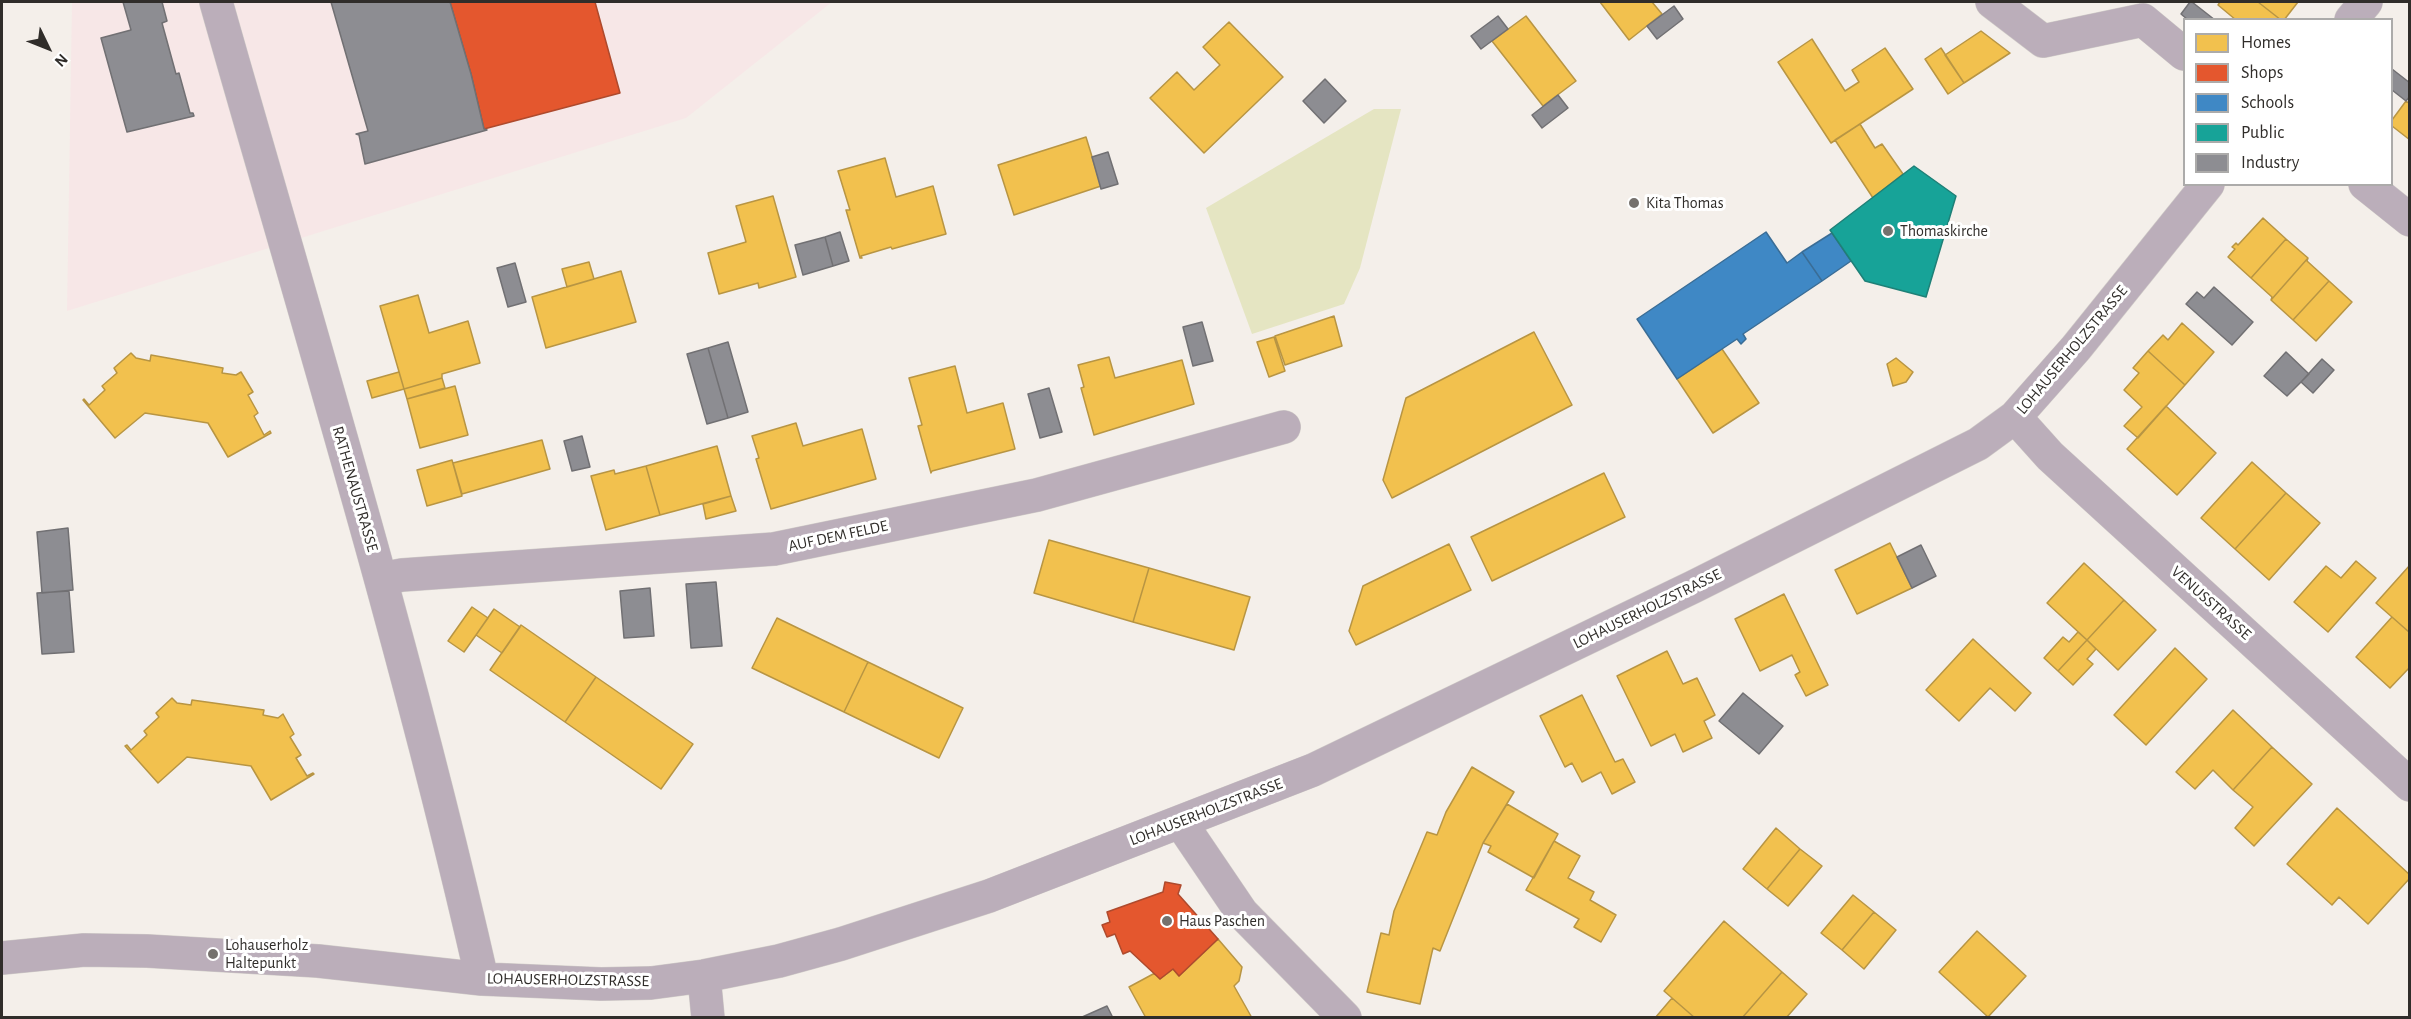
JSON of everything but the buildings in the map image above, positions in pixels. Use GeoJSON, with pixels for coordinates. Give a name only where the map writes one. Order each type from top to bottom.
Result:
{"type":"FeatureCollection","features":[{"type":"Feature","properties":{"kind":"street","name":"RATHENAUSTRASSE"},"geometry":{"type":"LineString","coordinates":[[216,2],[381,579],[458,873],[482,979]]}},
{"type":"Feature","properties":{"kind":"street"},"geometry":{"type":"LineString","coordinates":[[1992,2],[2043,41],[2143,20],[2183,53]]}},
{"type":"Feature","properties":{"kind":"street"},"geometry":{"type":"LineString","coordinates":[[2353,18],[2366,2]]}},
{"type":"Feature","properties":{"kind":"street","name":"LOHAUSERHOLZSTRASSE"},"geometry":{"type":"LineString","coordinates":[[16,956],[84,950],[213,954],[318,961],[482,979],[601,984],[651,983],[704,976],[779,961],[989,896],[1313,770],[1683,592],[1978,444],[2015,417],[2076,348],[2206,186]]}},
{"type":"Feature","properties":{"kind":"street"},"geometry":{"type":"LineString","coordinates":[[2367,186],[2409,220]]}},
{"type":"Feature","properties":{"kind":"street","name":"VENUSSTRASSE"},"geometry":{"type":"LineString","coordinates":[[2015,417],[2050,456],[2409,785]]}},
{"type":"Feature","properties":{"kind":"street","name":"AUF DEM FELDE"},"geometry":{"type":"LineString","coordinates":[[381,579],[402,575],[774,549],[1037,495],[1284,427]]}},
{"type":"Feature","properties":{"kind":"street"},"geometry":{"type":"LineString","coordinates":[[1181,823],[1242,913],[1345,1017]]}},
{"type":"Feature","properties":{"kind":"street"},"geometry":{"type":"LineString","coordinates":[[704,976],[708,1017]]}},
{"type":"Feature","properties":{"kind":"shaded area"},"geometry":{"type":"Polygon","coordinates":[[[72,2],[832,2],[686,118],[67,311],[72,2]]]}},
{"type":"Feature","properties":{"kind":"green space"},"geometry":{"type":"Polygon","coordinates":[[[1374,109],[1401,109],[1360,268],[1344,304],[1252,334],[1206,208],[1374,109]]]}},
{"type":"Feature","properties":{"kind":"place","name":"Kita Thomas"},"geometry":{"type":"Point","coordinates":[1634,203]}},
{"type":"Feature","properties":{"kind":"place","name":"Thomaskirche"},"geometry":{"type":"Point","coordinates":[1888,231]}},
{"type":"Feature","properties":{"kind":"place","name":"Haus Paschen"},"geometry":{"type":"Point","coordinates":[1167,921]}},
{"type":"Feature","properties":{"kind":"place","name":"Lohauserholz Haltepunkt"},"geometry":{"type":"Point","coordinates":[213,954]}}]}
